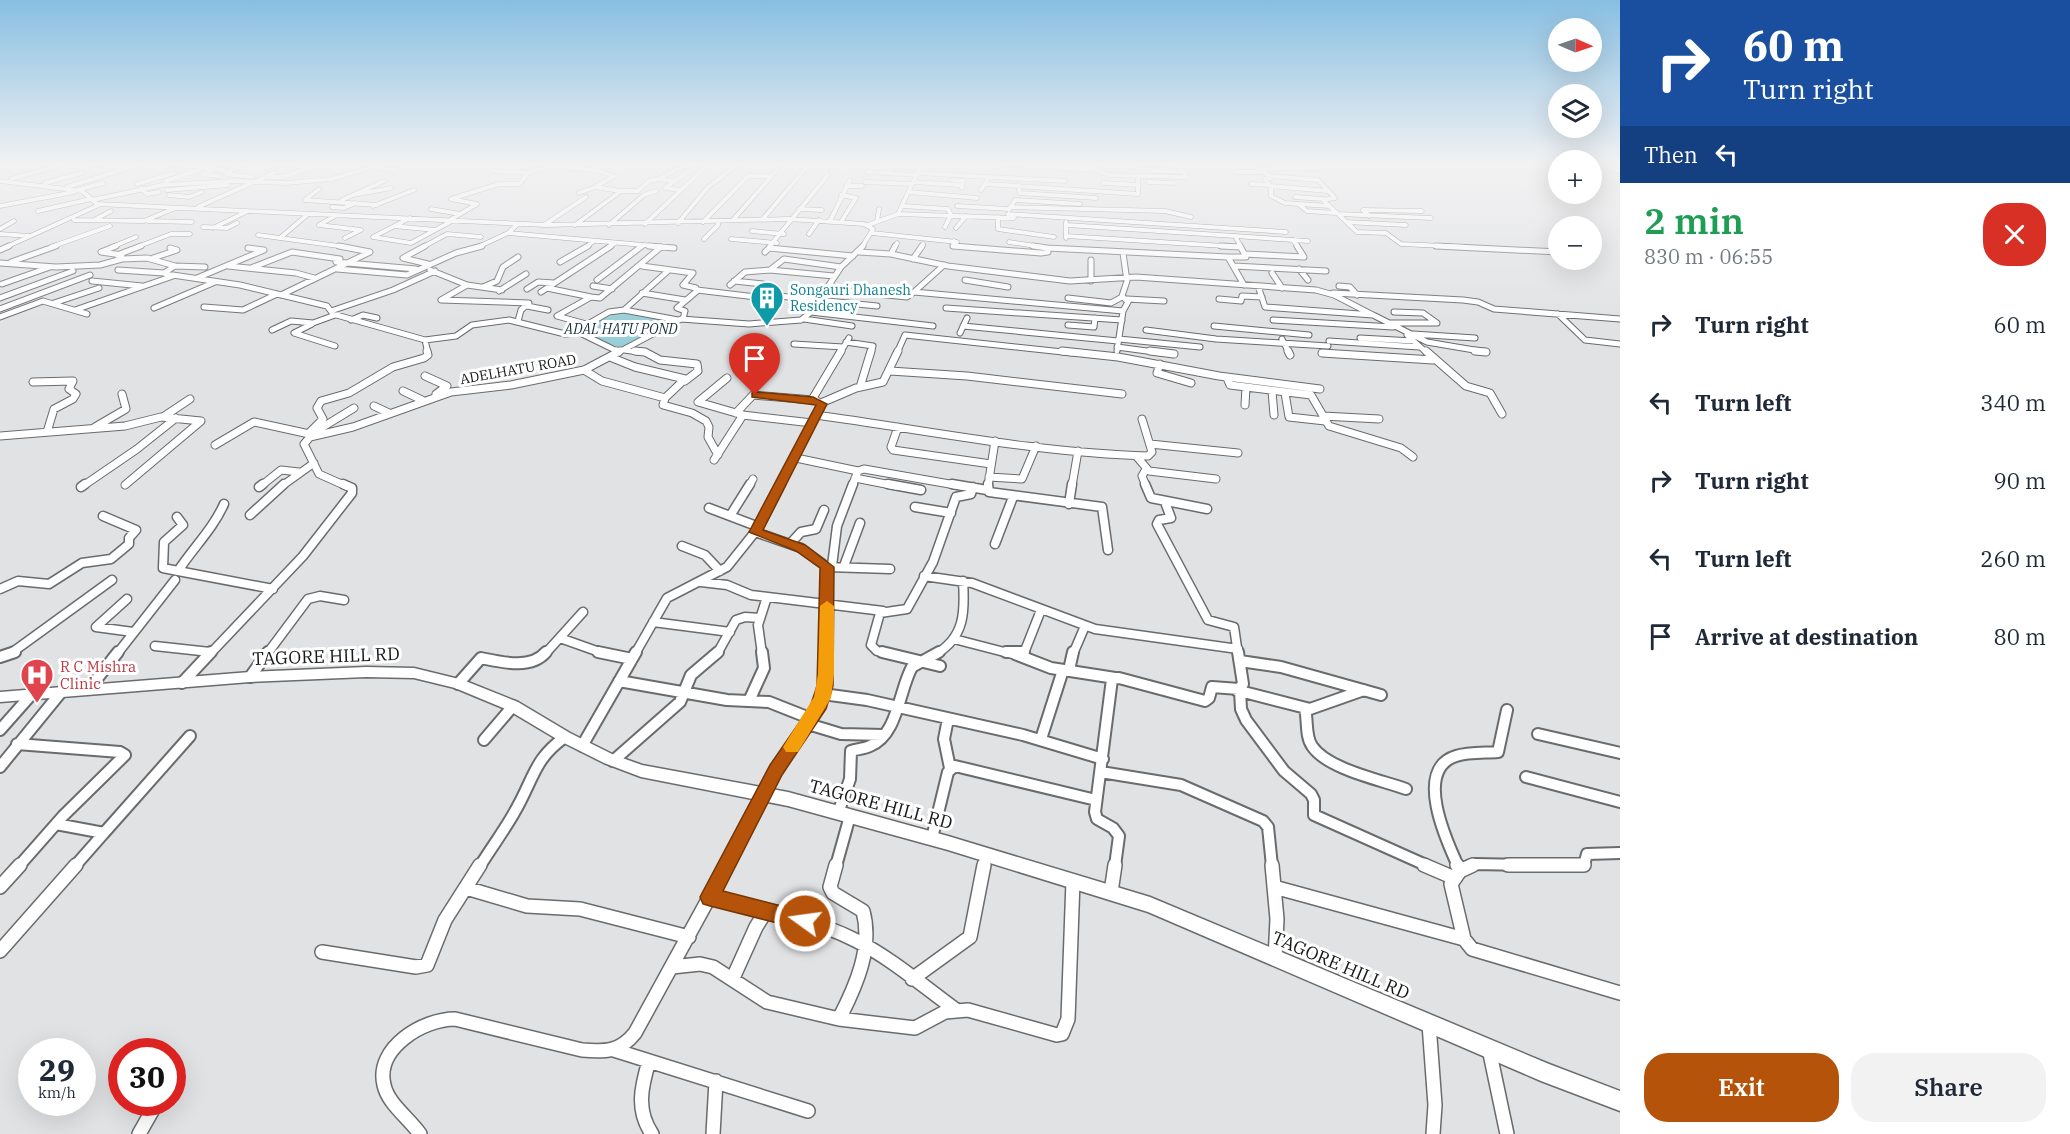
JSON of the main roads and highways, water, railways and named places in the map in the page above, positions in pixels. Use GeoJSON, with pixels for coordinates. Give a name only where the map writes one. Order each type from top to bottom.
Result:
{"type":"FeatureCollection","features":[{"type":"Feature","properties":{"kind":"main road","name":"TAGORE HILL RD"},"geometry":{"type":"LineString","coordinates":[[0,697],[250,678],[399,672],[458,684],[513,706],[565,737],[613,761],[661,776],[764,794],[844,814],[1111,892],[1198,924],[1429,1024],[1620,1101]]}},
{"type":"Feature","properties":{"kind":"water","name":"ADAL HATU POND"},"geometry":{"type":"Polygon","coordinates":[[[619,312],[662,320],[668,324],[622,348],[597,340],[579,329],[619,312]]]}},
{"type":"Feature","properties":{"kind":"place","name":"Songauri Dhanesh Residency"},"geometry":{"type":"Point","coordinates":[767,327]}},
{"type":"Feature","properties":{"kind":"place","name":"R C Mishra Clinic"},"geometry":{"type":"Point","coordinates":[37,704]}}]}
